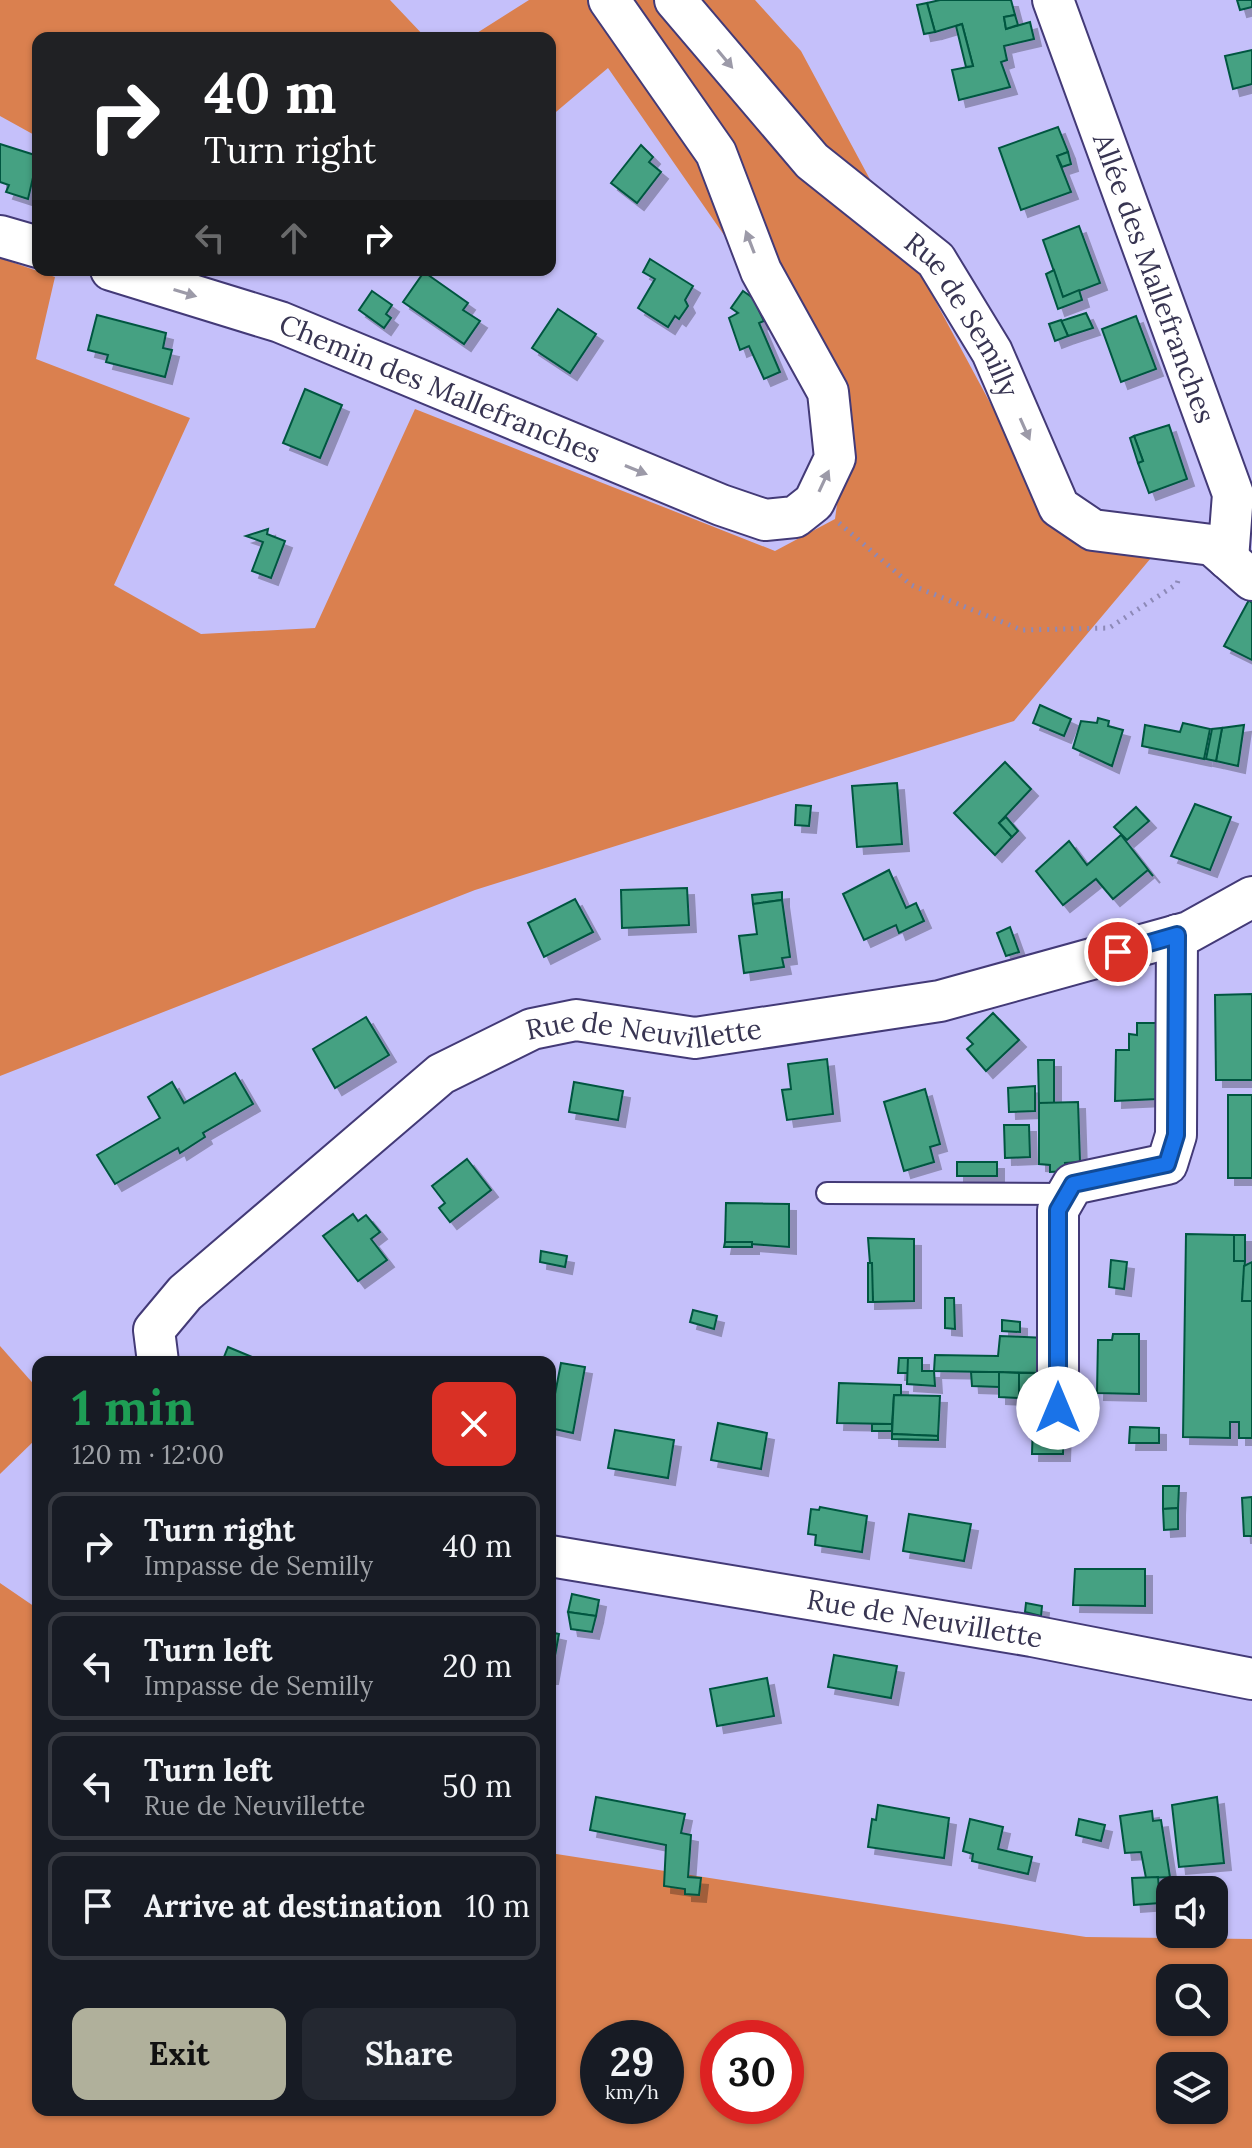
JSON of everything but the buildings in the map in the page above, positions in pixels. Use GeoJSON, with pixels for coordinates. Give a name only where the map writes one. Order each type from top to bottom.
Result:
{"type":"FeatureCollection","features":[{"type":"Feature","properties":{"kind":"street"},"geometry":{"type":"LineString","coordinates":[[609,0],[716,153],[761,271],[828,392],[835,458],[814,502]]}},
{"type":"Feature","properties":{"kind":"street","name":"Rue de Semilly"},"geometry":{"type":"LineString","coordinates":[[675,0],[812,161],[936,260],[992,352],[1059,507],[1093,530],[1212,545],[1240,569]]}},
{"type":"Feature","properties":{"kind":"street","name":"Allée des Mallefranches"},"geometry":{"type":"LineString","coordinates":[[1053,0],[1233,494],[1240,569]]}},
{"type":"Feature","properties":{"kind":"street"},"geometry":{"type":"LineString","coordinates":[[0,236],[32,245]]}},
{"type":"Feature","properties":{"kind":"street","name":"Chemin des Mallefranches"},"geometry":{"type":"LineString","coordinates":[[130,276],[280,322],[707,499],[765,520],[795,517],[814,502]]}},
{"type":"Feature","properties":{"kind":"street","name":"Rue de Neuvillette"},"geometry":{"type":"LineString","coordinates":[[157,1356],[154,1330],[185,1293],[441,1074],[532,1029],[576,1020],[695,1038],[940,1001],[1177,935],[1252,897]]}},
{"type":"Feature","properties":{"kind":"street"},"geometry":{"type":"LineString","coordinates":[[1058,1408],[1058,1210],[1073,1184],[1167,1164],[1176,1135],[1177,935]]}},
{"type":"Feature","properties":{"kind":"street","name":"Rue de Neuvillette"},"geometry":{"type":"LineString","coordinates":[[556,1557],[1032,1636],[1252,1679]]}},
{"type":"Feature","properties":{"kind":"lane"},"geometry":{"type":"LineString","coordinates":[[827,1193],[1068,1194]]}},
{"type":"Feature","properties":{"kind":"path"},"geometry":{"type":"LineString","coordinates":[[814,502],[911,585],[1022,630],[1109,628],[1177,584],[1189,542]]}},
{"type":"Feature","properties":{"kind":"shaded area"},"geometry":{"type":"Polygon","coordinates":[[[0,0],[390,0],[420,32],[32,32],[32,134],[0,116],[0,0]]]}},
{"type":"Feature","properties":{"kind":"shaded area"},"geometry":{"type":"Polygon","coordinates":[[[529,0],[755,0],[801,51],[1059,531],[1156,552],[1014,721],[475,890],[0,1076],[0,258],[32,269],[32,276],[55,277],[36,359],[190,418],[114,585],[201,634],[315,628],[415,409],[775,551],[835,519],[849,415],[608,68],[556,112],[556,32],[478,32],[529,0]]]}},
{"type":"Feature","properties":{"kind":"shaded area"},"geometry":{"type":"Polygon","coordinates":[[[0,1346],[32,1382],[32,1443],[0,1474],[0,1346]]]}},
{"type":"Feature","properties":{"kind":"shaded area"},"geometry":{"type":"Polygon","coordinates":[[[0,1583],[32,1605],[32,2116],[556,2116],[556,1854],[1086,1937],[1156,1938],[1156,1948],[1228,1948],[1228,1939],[1252,1939],[1252,2148],[0,2148],[0,1583]]]}},
{"type":"Feature","properties":{"kind":"route"},"geometry":{"type":"LineString","coordinates":[[1058,1408],[1058,1210],[1073,1184],[1167,1164],[1176,1135],[1177,935],[1118,952]]}}]}
